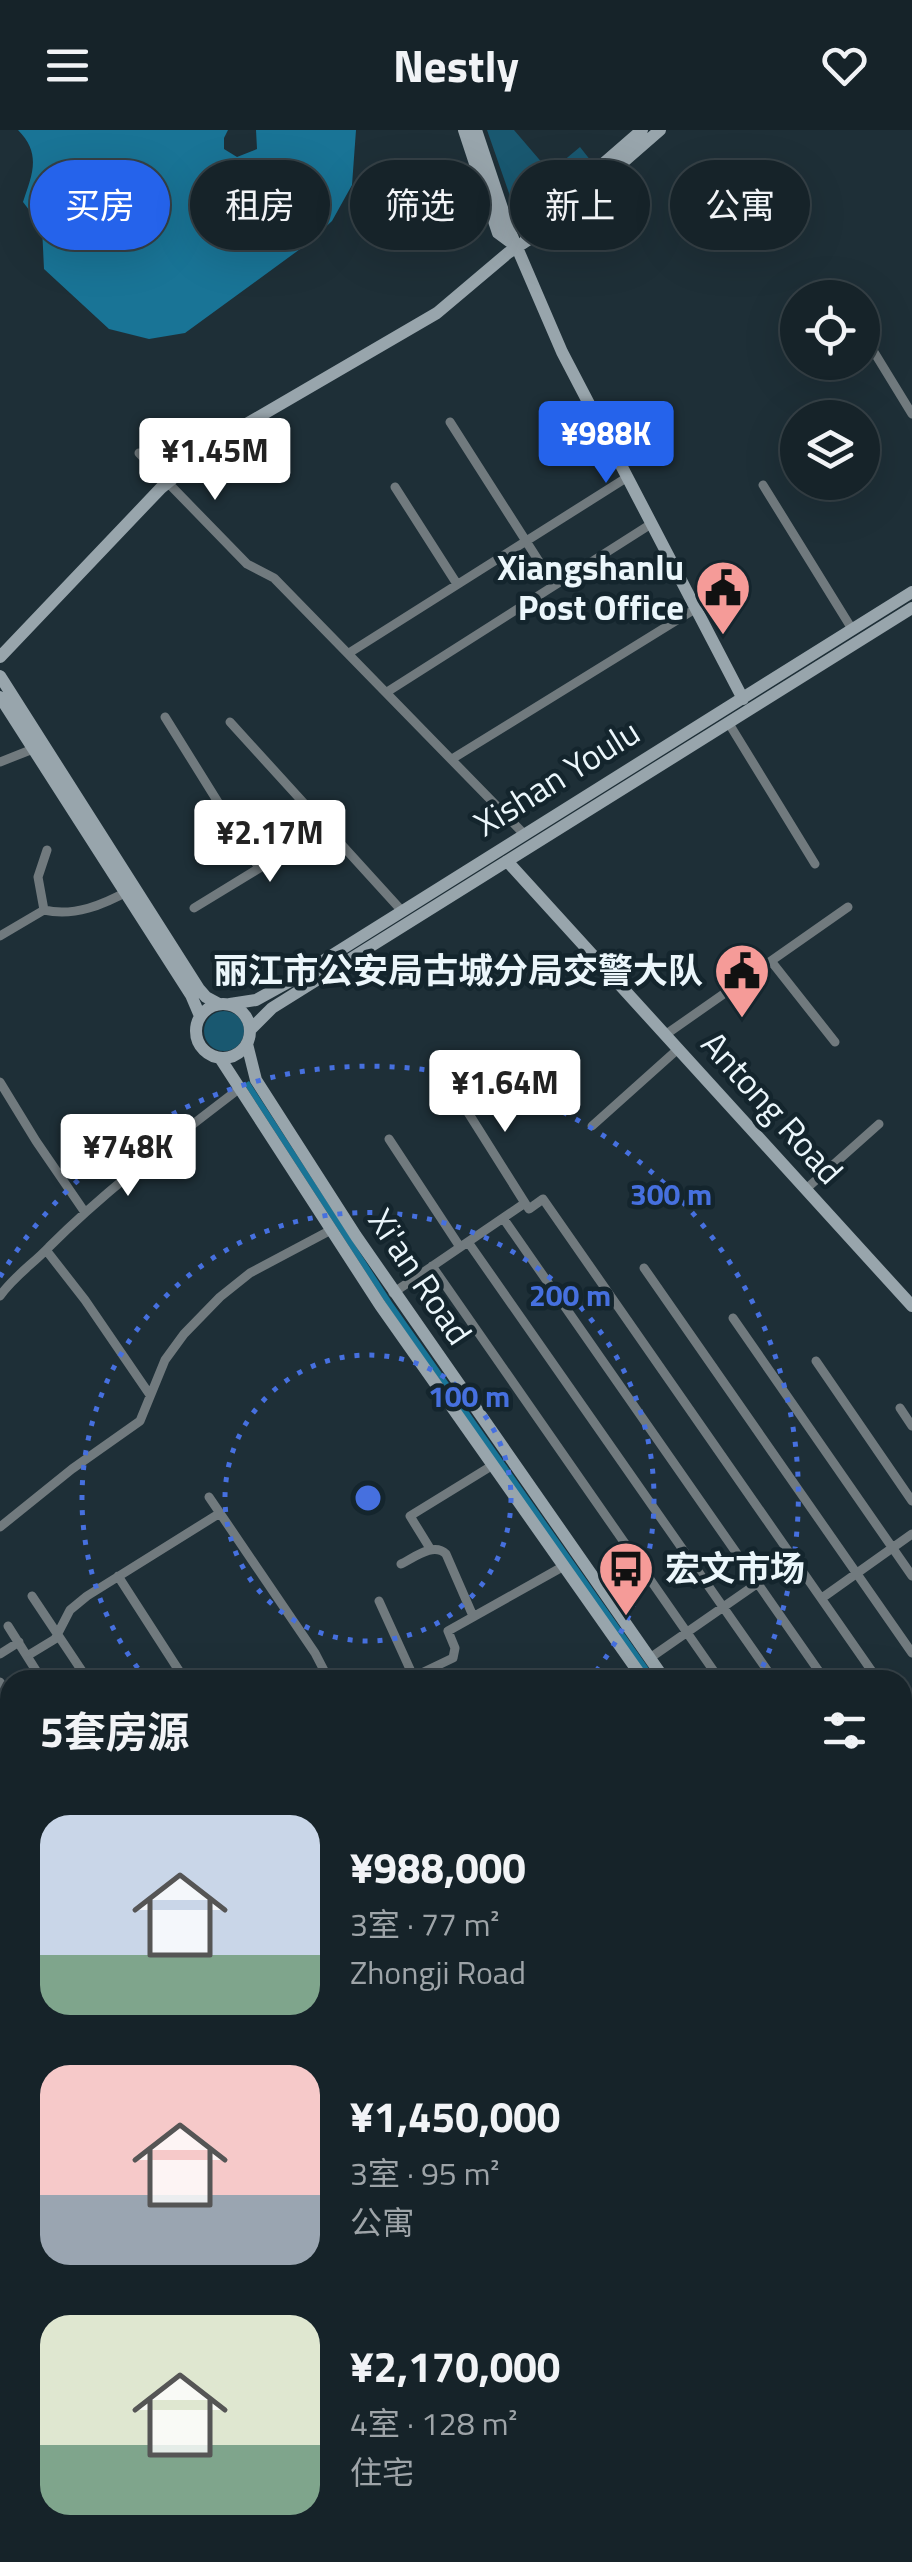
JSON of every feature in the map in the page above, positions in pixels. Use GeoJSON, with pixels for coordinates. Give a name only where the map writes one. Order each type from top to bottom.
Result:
{"type":"FeatureCollection","features":[{"type":"Feature","properties":{"kind":"street"},"geometry":{"type":"LineString","coordinates":[[464,130],[498,232],[510,241]]}},
{"type":"Feature","properties":{"kind":"street"},"geometry":{"type":"LineString","coordinates":[[476,130],[510,231]]}},
{"type":"Feature","properties":{"kind":"street"},"geometry":{"type":"LineString","coordinates":[[607,160],[642,130]]}},
{"type":"Feature","properties":{"kind":"street"},"geometry":{"type":"LineString","coordinates":[[626,160],[660,130]]}},
{"type":"Feature","properties":{"kind":"street"},"geometry":{"type":"LineString","coordinates":[[0,657],[168,482],[243,426],[436,312],[515,250]]}},
{"type":"Feature","properties":{"kind":"street"},"geometry":{"type":"LineString","coordinates":[[520,250],[562,352],[743,700]]}},
{"type":"Feature","properties":{"kind":"street"},"geometry":{"type":"LineString","coordinates":[[880,362],[912,414]]}},
{"type":"Feature","properties":{"kind":"street"},"geometry":{"type":"LineString","coordinates":[[450,422],[554,584]]}},
{"type":"Feature","properties":{"kind":"street"},"geometry":{"type":"LineString","coordinates":[[139,452],[247,564],[274,578],[524,834]]}},
{"type":"Feature","properties":{"kind":"street"},"geometry":{"type":"LineString","coordinates":[[348,653],[626,478]]}},
{"type":"Feature","properties":{"kind":"street"},"geometry":{"type":"LineString","coordinates":[[764,485],[852,629]]}},
{"type":"Feature","properties":{"kind":"street"},"geometry":{"type":"LineString","coordinates":[[395,487],[457,584]]}},
{"type":"Feature","properties":{"kind":"street"},"geometry":{"type":"LineString","coordinates":[[388,692],[651,524]]}},
{"type":"Feature","properties":{"kind":"street","name":"Xishan Youlu"},"geometry":{"type":"LineString","coordinates":[[224,1004],[247,1002],[268,994],[912,592]]}},
{"type":"Feature","properties":{"kind":"street","name":"Xishan Youlu"},"geometry":{"type":"LineString","coordinates":[[249,1037],[272,1008],[912,608]]}},
{"type":"Feature","properties":{"kind":"street"},"geometry":{"type":"LineString","coordinates":[[452,760],[695,609]]}},
{"type":"Feature","properties":{"kind":"street"},"geometry":{"type":"LineString","coordinates":[[0,676],[130,890],[190,996],[200,1016],[195,1032],[199,1044],[207,1054],[220,1058],[238,1054],[249,1037],[244,1014],[202,993],[130,890],[33,749],[0,697]]}},
{"type":"Feature","properties":{"kind":"street"},"geometry":{"type":"LineString","coordinates":[[164,716],[260,868]]}},
{"type":"Feature","properties":{"kind":"street"},"geometry":{"type":"LineString","coordinates":[[230,722],[402,911]]}},
{"type":"Feature","properties":{"kind":"street"},"geometry":{"type":"LineString","coordinates":[[728,722],[815,864]]}},
{"type":"Feature","properties":{"kind":"street"},"geometry":{"type":"LineString","coordinates":[[0,762],[33,749]]}},
{"type":"Feature","properties":{"kind":"street"},"geometry":{"type":"LineString","coordinates":[[194,908],[325,828]]}},
{"type":"Feature","properties":{"kind":"street"},"geometry":{"type":"LineString","coordinates":[[44,910],[38,876],[47,850]]}},
{"type":"Feature","properties":{"kind":"street","name":"Antong Road"},"geometry":{"type":"LineString","coordinates":[[507,861],[912,1306]]}},
{"type":"Feature","properties":{"kind":"street"},"geometry":{"type":"LineString","coordinates":[[0,936],[44,910],[60,914],[80,912],[130,890]]}},
{"type":"Feature","properties":{"kind":"street"},"geometry":{"type":"LineString","coordinates":[[665,1034],[848,907]]}},
{"type":"Feature","properties":{"kind":"street"},"geometry":{"type":"LineString","coordinates":[[771,961],[835,1042]]}},
{"type":"Feature","properties":{"kind":"street"},"geometry":{"type":"LineString","coordinates":[[200,1016],[224,1004]]}},
{"type":"Feature","properties":{"kind":"street","name":"Xi'an Road"},"geometry":{"type":"LineString","coordinates":[[249,1037],[256,1080],[393,1293],[659,1670]]}},
{"type":"Feature","properties":{"kind":"street"},"geometry":{"type":"LineString","coordinates":[[592,1126],[678,1048]]}},
{"type":"Feature","properties":{"kind":"street","name":"Xi'an Road"},"geometry":{"type":"LineString","coordinates":[[220,1058],[331,1230],[637,1670]]}},
{"type":"Feature","properties":{"kind":"street"},"geometry":{"type":"LineString","coordinates":[[0,1082],[84,1211]]}},
{"type":"Feature","properties":{"kind":"street"},"geometry":{"type":"LineString","coordinates":[[452,1087],[529,1209],[543,1199],[871,1670]]}},
{"type":"Feature","properties":{"kind":"street"},"geometry":{"type":"LineString","coordinates":[[0,1296],[12,1279],[84,1211],[240,1088]]}},
{"type":"Feature","properties":{"kind":"street"},"geometry":{"type":"LineString","coordinates":[[806,1189],[879,1124]]}},
{"type":"Feature","properties":{"kind":"street"},"geometry":{"type":"LineString","coordinates":[[389,1139],[767,1670]]}},
{"type":"Feature","properties":{"kind":"street"},"geometry":{"type":"LineString","coordinates":[[393,1293],[525,1203]]}},
{"type":"Feature","properties":{"kind":"street"},"geometry":{"type":"LineString","coordinates":[[504,1218],[818,1670]]}},
{"type":"Feature","properties":{"kind":"street"},"geometry":{"type":"LineString","coordinates":[[0,1527],[140,1421],[173,1349],[220,1297],[250,1273],[331,1230]]}},
{"type":"Feature","properties":{"kind":"street"},"geometry":{"type":"LineString","coordinates":[[46,1250],[150,1396]]}},
{"type":"Feature","properties":{"kind":"street"},"geometry":{"type":"LineString","coordinates":[[432,1266],[713,1670]]}},
{"type":"Feature","properties":{"kind":"street"},"geometry":{"type":"LineString","coordinates":[[644,1268],[912,1652]]}},
{"type":"Feature","properties":{"kind":"street"},"geometry":{"type":"LineString","coordinates":[[733,1318],[912,1576]]}},
{"type":"Feature","properties":{"kind":"street"},"geometry":{"type":"LineString","coordinates":[[816,1362],[912,1501]]}},
{"type":"Feature","properties":{"kind":"street"},"geometry":{"type":"LineString","coordinates":[[900,1408],[912,1426]]}},
{"type":"Feature","properties":{"kind":"street"},"geometry":{"type":"LineString","coordinates":[[431,1550],[410,1516],[493,1466]]}},
{"type":"Feature","properties":{"kind":"street"},"geometry":{"type":"LineString","coordinates":[[210,1497],[324,1670]]}},
{"type":"Feature","properties":{"kind":"street"},"geometry":{"type":"LineString","coordinates":[[27,1656],[58,1635],[70,1610],[220,1513]]}},
{"type":"Feature","properties":{"kind":"street"},"geometry":{"type":"LineString","coordinates":[[822,1598],[912,1534]]}},
{"type":"Feature","properties":{"kind":"street"},"geometry":{"type":"LineString","coordinates":[[401,1564],[439,1548],[446,1554],[474,1616]]}},
{"type":"Feature","properties":{"kind":"street"},"geometry":{"type":"LineString","coordinates":[[650,1658],[794,1558]]}},
{"type":"Feature","properties":{"kind":"street"},"geometry":{"type":"LineString","coordinates":[[429,1670],[452,1658],[455,1650],[448,1631],[564,1566]]}},
{"type":"Feature","properties":{"kind":"street"},"geometry":{"type":"LineString","coordinates":[[118,1576],[179,1670]]}},
{"type":"Feature","properties":{"kind":"street"},"geometry":{"type":"LineString","coordinates":[[32,1596],[81,1670]]}},
{"type":"Feature","properties":{"kind":"street"},"geometry":{"type":"LineString","coordinates":[[379,1601],[407,1670]]}},
{"type":"Feature","properties":{"kind":"street"},"geometry":{"type":"LineString","coordinates":[[8,1626],[36,1670]]}},
{"type":"Feature","properties":{"kind":"street"},"geometry":{"type":"LineString","coordinates":[[0,1654],[19,1642]]}},
{"type":"Feature","properties":{"kind":"shaded area"},"geometry":{"type":"Polygon","coordinates":[[[18,130],[228,130],[224,149],[237,157],[257,149],[256,130],[356,130],[350,189],[330,223],[330,160],[190,160],[190,250],[299,250],[185,333],[149,339],[109,329],[44,269],[43,250],[170,250],[170,160],[33,160],[18,130]]]}},
{"type":"Feature","properties":{"kind":"shaded area"},"geometry":{"type":"Polygon","coordinates":[[[487,130],[514,130],[540,160],[510,160],[510,196],[487,130]]]}},
{"type":"Feature","properties":{"kind":"shaded area"},"geometry":{"type":"Polygon","coordinates":[[[580,147],[590,160],[564,160],[580,147]]]}},
{"type":"Feature","properties":{"kind":"shaded area"},"geometry":{"type":"Polygon","coordinates":[[[30,180],[30,211],[23,202],[30,180]]]}},
{"type":"Feature","properties":{"kind":"shaded area"},"geometry":{"type":"Polygon","coordinates":[[[224,1011],[238,1017],[244,1031],[238,1045],[224,1051],[210,1045],[204,1031],[210,1017],[224,1011]]]}},
{"type":"Feature","properties":{"kind":"shaded area"},"geometry":{"type":"Polygon","coordinates":[[[249,1081],[392,1302],[650,1670],[643,1670],[387,1305],[244,1084],[249,1081]]]}},
{"type":"Feature","properties":{"kind":"place","name":"Xiangshanlu Post Office"},"geometry":{"type":"Point","coordinates":[723,637]}},
{"type":"Feature","properties":{"kind":"place","name":"丽江市公安局古城分局交警大队"},"geometry":{"type":"Point","coordinates":[742,1020]}},
{"type":"Feature","properties":{"kind":"place","name":"宏文市场"},"geometry":{"type":"Point","coordinates":[626,1618]}}]}
